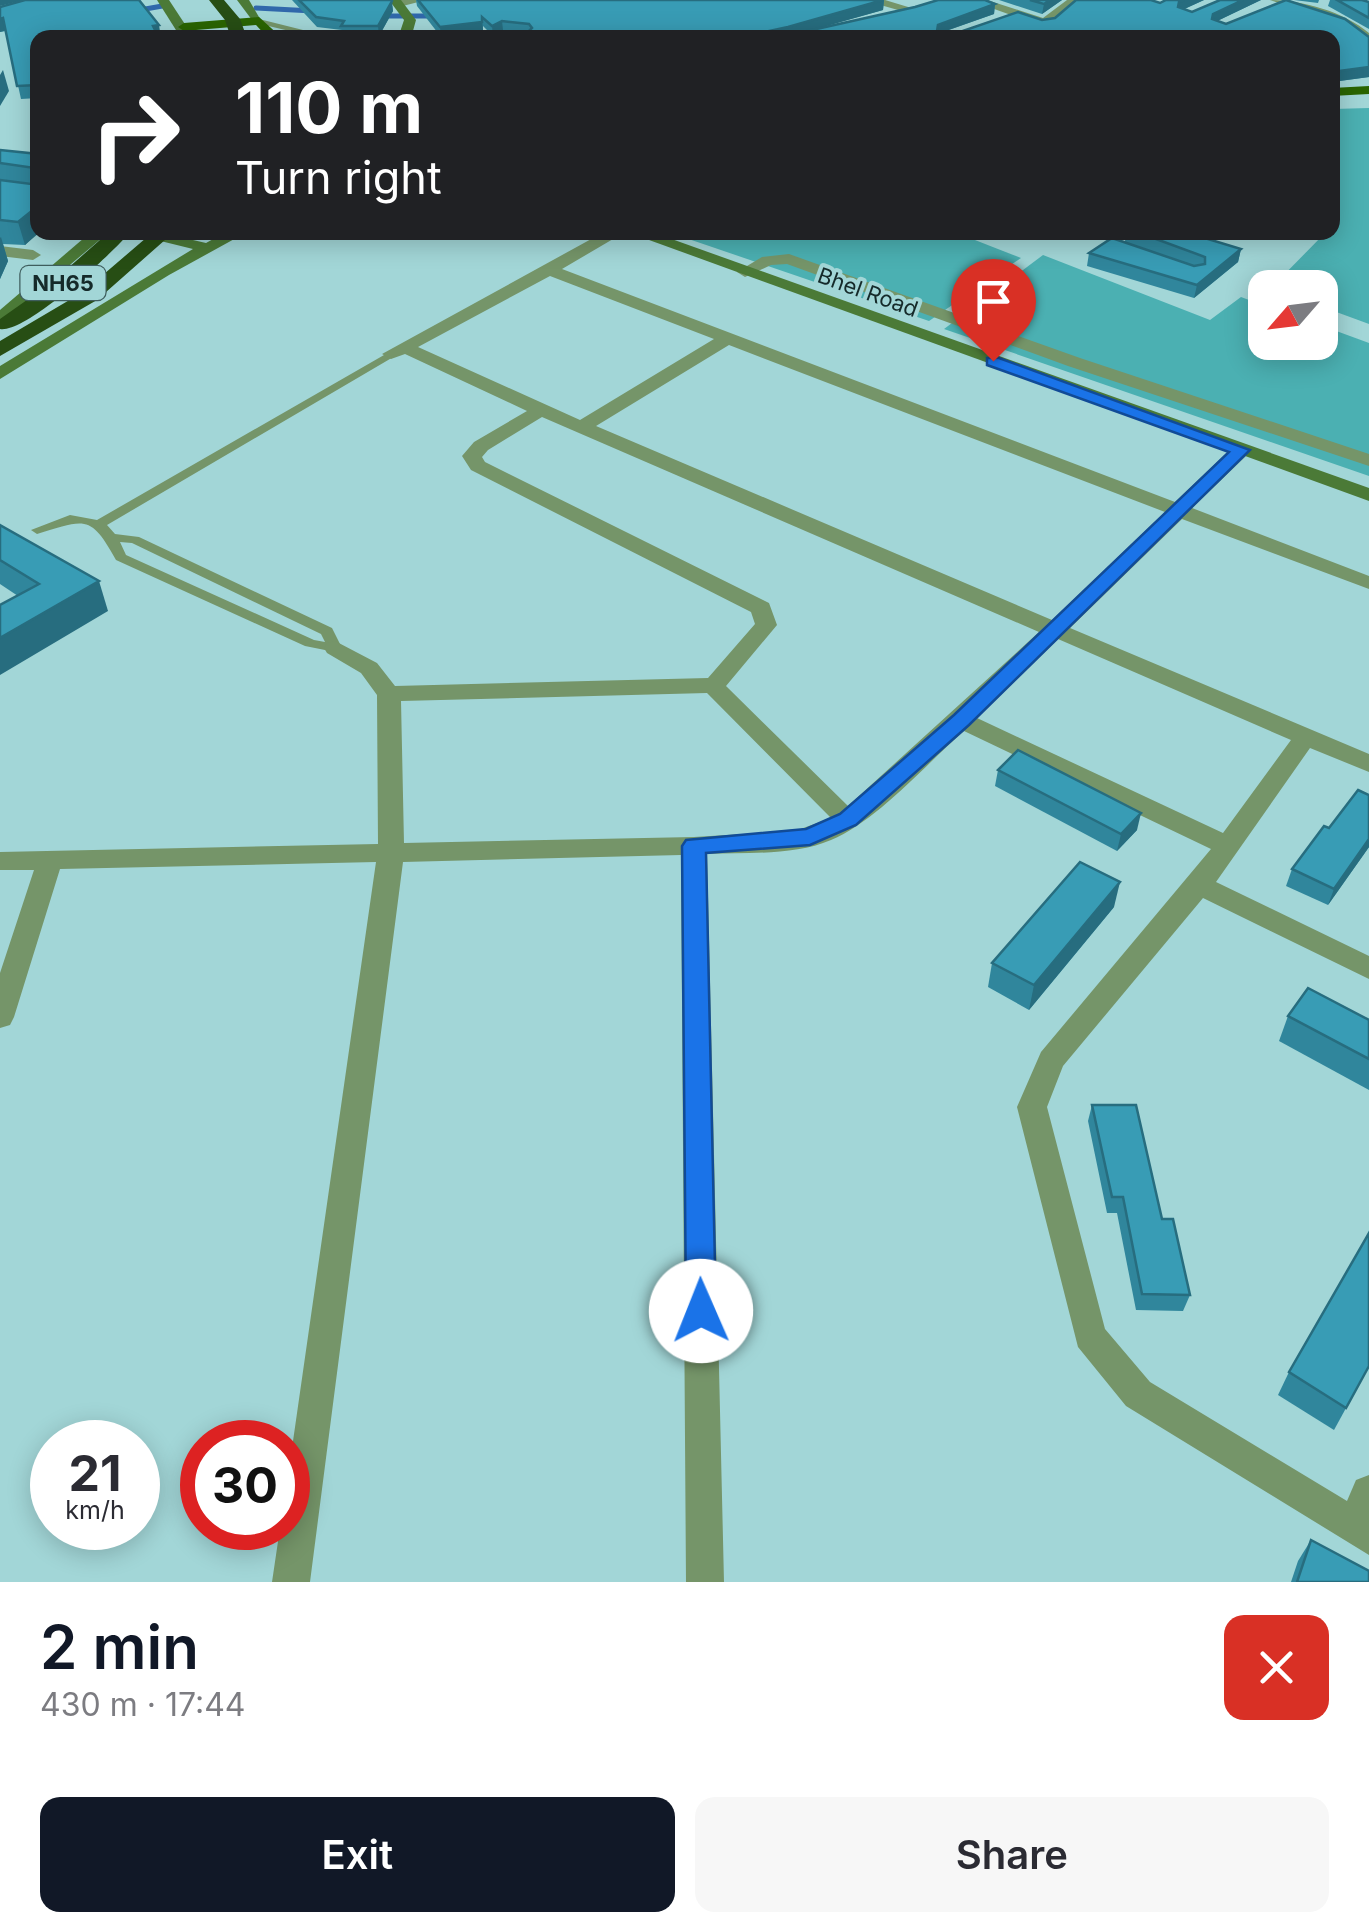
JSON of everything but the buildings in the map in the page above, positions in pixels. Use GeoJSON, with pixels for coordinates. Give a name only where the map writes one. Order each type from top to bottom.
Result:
{"type":"FeatureCollection","features":[{"type":"Feature","properties":{"kind":"highway"},"geometry":{"type":"LineString","coordinates":[[210,5],[216,30]]}},
{"type":"Feature","properties":{"kind":"highway"},"geometry":{"type":"LineString","coordinates":[[210,5],[232,19],[237,30]]}},
{"type":"Feature","properties":{"kind":"highway","name":"NH65"},"geometry":{"type":"LineString","coordinates":[[0,329],[58,288],[112,240]]}},
{"type":"Feature","properties":{"kind":"highway","name":"NH65"},"geometry":{"type":"LineString","coordinates":[[0,350],[90,296],[156,240]]}},
{"type":"Feature","properties":{"kind":"main road"},"geometry":{"type":"LineString","coordinates":[[182,28],[251,11],[269,30]]}},
{"type":"Feature","properties":{"kind":"main road"},"geometry":{"type":"LineString","coordinates":[[1340,95],[1369,90]]}},
{"type":"Feature","properties":{"kind":"main road"},"geometry":{"type":"LineString","coordinates":[[1340,96],[1369,98]]}},
{"type":"Feature","properties":{"kind":"street"},"geometry":{"type":"LineString","coordinates":[[162,0],[182,28]]}},
{"type":"Feature","properties":{"kind":"street"},"geometry":{"type":"LineString","coordinates":[[407,30],[410,20],[398,3],[420,0]]}},
{"type":"Feature","properties":{"kind":"street"},"geometry":{"type":"LineString","coordinates":[[869,0],[912,10]]}},
{"type":"Feature","properties":{"kind":"street"},"geometry":{"type":"LineString","coordinates":[[975,0],[1035,22],[1049,21],[1074,0]]}},
{"type":"Feature","properties":{"kind":"street"},"geometry":{"type":"LineString","coordinates":[[1279,3],[1342,20],[1369,40]]}},
{"type":"Feature","properties":{"kind":"street"},"geometry":{"type":"LineString","coordinates":[[875,19],[927,6]]}},
{"type":"Feature","properties":{"kind":"street"},"geometry":{"type":"LineString","coordinates":[[997,21],[1014,15]]}},
{"type":"Feature","properties":{"kind":"street"},"geometry":{"type":"LineString","coordinates":[[837,30],[857,24]]}},
{"type":"Feature","properties":{"kind":"street"},"geometry":{"type":"LineString","coordinates":[[0,318],[92,240]]}},
{"type":"Feature","properties":{"kind":"street"},"geometry":{"type":"LineString","coordinates":[[170,240],[209,248]]}},
{"type":"Feature","properties":{"kind":"street"},"geometry":{"type":"LineString","coordinates":[[0,374],[163,271],[224,240]]}},
{"type":"Feature","properties":{"kind":"street"},"geometry":{"type":"LineString","coordinates":[[398,351],[602,240]]}},
{"type":"Feature","properties":{"kind":"street","name":"Bhel Road"},"geometry":{"type":"LineString","coordinates":[[657,240],[1369,496]]}},
{"type":"Feature","properties":{"kind":"street"},"geometry":{"type":"LineString","coordinates":[[0,251],[34,255]]}},
{"type":"Feature","properties":{"kind":"street"},"geometry":{"type":"LineString","coordinates":[[746,272],[777,258],[802,262],[1074,362],[1369,460]]}},
{"type":"Feature","properties":{"kind":"street"},"geometry":{"type":"LineString","coordinates":[[549,270],[1369,584]]}},
{"type":"Feature","properties":{"kind":"street"},"geometry":{"type":"LineString","coordinates":[[581,427],[726,339]]}},
{"type":"Feature","properties":{"kind":"street"},"geometry":{"type":"LineString","coordinates":[[398,351],[1369,764]]}},
{"type":"Feature","properties":{"kind":"street"},"geometry":{"type":"LineString","coordinates":[[389,694],[714,685],[766,625],[762,608],[478,466],[472,456],[481,446],[541,410]]}},
{"type":"Feature","properties":{"kind":"street"},"geometry":{"type":"LineString","coordinates":[[0,861],[694,846],[810,837],[848,820],[961,720],[1180,513],[1241,450]]}},
{"type":"Feature","properties":{"kind":"street"},"geometry":{"type":"LineString","coordinates":[[291,1582],[391,851],[389,694],[370,668],[335,648]]}},
{"type":"Feature","properties":{"kind":"street"},"geometry":{"type":"LineString","coordinates":[[714,685],[724,700],[848,820]]}},
{"type":"Feature","properties":{"kind":"street"},"geometry":{"type":"LineString","coordinates":[[961,720],[1227,846]]}},
{"type":"Feature","properties":{"kind":"street"},"geometry":{"type":"LineString","coordinates":[[1306,737],[1199,886],[1051,1060],[1032,1107],[1090,1336],[1138,1394],[1362,1532],[1369,1493]]}},
{"type":"Feature","properties":{"kind":"street"},"geometry":{"type":"LineString","coordinates":[[694,846],[705,1582]]}},
{"type":"Feature","properties":{"kind":"street"},"geometry":{"type":"LineString","coordinates":[[0,1017],[50,859]]}},
{"type":"Feature","properties":{"kind":"street"},"geometry":{"type":"LineString","coordinates":[[1199,886],[1369,968]]}},
{"type":"Feature","properties":{"kind":"lane"},"geometry":{"type":"LineString","coordinates":[[251,11],[307,30]]}},
{"type":"Feature","properties":{"kind":"lane"},"geometry":{"type":"LineString","coordinates":[[1116,240],[1115,245],[1137,254]]}},
{"type":"Feature","properties":{"kind":"lane"},"geometry":{"type":"LineString","coordinates":[[99,524],[398,351]]}},
{"type":"Feature","properties":{"kind":"lane"},"geometry":{"type":"LineString","coordinates":[[37,530],[70,519],[99,524],[121,557],[310,643],[335,648]]}},
{"type":"Feature","properties":{"kind":"shaded area"},"geometry":{"type":"Polygon","coordinates":[[[1369,108],[1369,324],[1338,313],[1338,270],[1289,270],[1318,240],[1340,240],[1340,109],[1369,108]]]}},
{"type":"Feature","properties":{"kind":"shaded area"},"geometry":{"type":"Polygon","coordinates":[[[692,240],[975,240],[1021,258],[929,321],[692,240]]]}},
{"type":"Feature","properties":{"kind":"shaded area"},"geometry":{"type":"Polygon","coordinates":[[[1043,255],[1210,320],[1241,297],[1248,300],[1248,360],[1338,360],[1338,332],[1369,343],[1369,476],[944,329],[1043,255]]]}},
{"type":"Feature","properties":{"kind":"waterway"},"geometry":{"type":"LineString","coordinates":[[134,11],[168,5]]}},
{"type":"Feature","properties":{"kind":"waterway"},"geometry":{"type":"LineString","coordinates":[[256,8],[313,11]]}},
{"type":"Feature","properties":{"kind":"waterway"},"geometry":{"type":"LineString","coordinates":[[378,16],[433,16]]}},
{"type":"Feature","properties":{"kind":"route"},"geometry":{"type":"LineString","coordinates":[[701,1311],[694,846],[795,840],[822,834],[848,820],[961,720],[1180,513],[1241,450],[993,361]]}}]}
